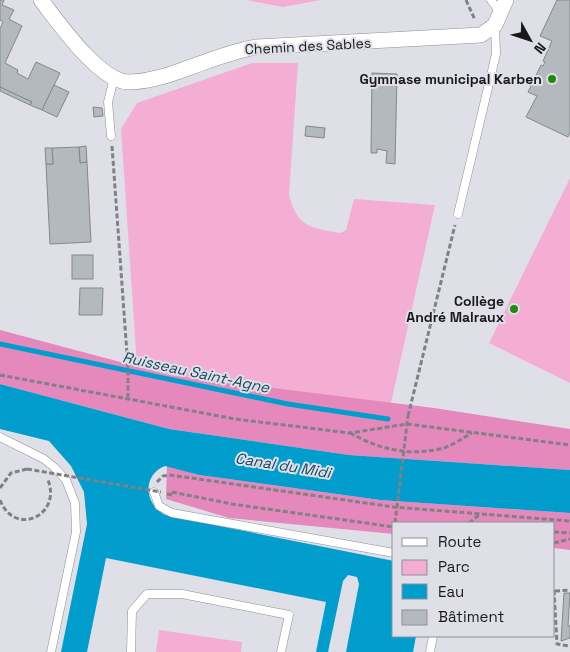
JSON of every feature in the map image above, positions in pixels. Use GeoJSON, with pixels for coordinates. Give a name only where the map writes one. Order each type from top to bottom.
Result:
{"type":"FeatureCollection","features":[{"type":"Feature","properties":{"kind":"street"},"geometry":{"type":"LineString","coordinates":[[41,0],[63,20],[100,69],[114,78]]}},
{"type":"Feature","properties":{"kind":"street","name":"Chemin des Sables"},"geometry":{"type":"LineString","coordinates":[[114,78],[127,82],[142,80],[237,50],[257,47],[468,38],[481,35],[500,13]]}},
{"type":"Feature","properties":{"kind":"lane"},"geometry":{"type":"LineString","coordinates":[[458,214],[496,54],[500,13],[491,0]]}},
{"type":"Feature","properties":{"kind":"lane"},"geometry":{"type":"LineString","coordinates":[[111,136],[108,102],[114,78]]}},
{"type":"Feature","properties":{"kind":"lane"},"geometry":{"type":"LineString","coordinates":[[0,438],[20,446],[54,467],[66,480],[75,503],[76,532],[51,652]]}},
{"type":"Feature","properties":{"kind":"lane"},"geometry":{"type":"LineString","coordinates":[[157,492],[159,506],[172,513],[392,553]]}},
{"type":"Feature","properties":{"kind":"lane"},"geometry":{"type":"LineString","coordinates":[[131,652],[132,611],[147,594],[182,594],[289,615],[282,652]]}},
{"type":"Feature","properties":{"kind":"lane"},"geometry":{"type":"LineString","coordinates":[[430,652],[433,637]]}},
{"type":"Feature","properties":{"kind":"path"},"geometry":{"type":"LineString","coordinates":[[466,0],[477,24]]}},
{"type":"Feature","properties":{"kind":"path"},"geometry":{"type":"LineString","coordinates":[[111,136],[128,368],[128,398]]}},
{"type":"Feature","properties":{"kind":"path"},"geometry":{"type":"LineString","coordinates":[[395,522],[408,416],[458,214]]}},
{"type":"Feature","properties":{"kind":"path"},"geometry":{"type":"LineString","coordinates":[[0,375],[235,419],[350,433],[407,424],[570,445]]}},
{"type":"Feature","properties":{"kind":"path"},"geometry":{"type":"LineString","coordinates":[[350,433],[374,446],[398,451],[441,449],[472,433]]}},
{"type":"Feature","properties":{"kind":"path"},"geometry":{"type":"LineString","coordinates":[[0,488],[11,473],[27,469],[232,504],[392,527]]}},
{"type":"Feature","properties":{"kind":"path"},"geometry":{"type":"LineString","coordinates":[[157,492],[158,479],[170,475],[394,507],[570,521]]}},
{"type":"Feature","properties":{"kind":"path"},"geometry":{"type":"LineString","coordinates":[[0,500],[7,511],[15,518],[23,520],[35,518],[44,511],[50,500],[51,487],[47,478]]}},
{"type":"Feature","properties":{"kind":"path"},"geometry":{"type":"LineString","coordinates":[[470,522],[480,514]]}},
{"type":"Feature","properties":{"kind":"path"},"geometry":{"type":"LineString","coordinates":[[555,532],[570,534]]}},
{"type":"Feature","properties":{"kind":"path"},"geometry":{"type":"LineString","coordinates":[[555,543],[570,539]]}},
{"type":"Feature","properties":{"kind":"path"},"geometry":{"type":"LineString","coordinates":[[555,591],[570,590]]}},
{"type":"Feature","properties":{"kind":"path"},"geometry":{"type":"LineString","coordinates":[[555,609],[557,644],[570,646]]}},
{"type":"Feature","properties":{"kind":"green space"},"geometry":{"type":"Polygon","coordinates":[[[246,0],[321,0],[283,7],[246,0]]]}},
{"type":"Feature","properties":{"kind":"green space"},"geometry":{"type":"Polygon","coordinates":[[[252,63],[298,63],[289,195],[292,206],[301,220],[313,227],[340,233],[346,230],[354,199],[435,205],[391,403],[169,375],[137,366],[121,129],[137,103],[252,63]]]}},
{"type":"Feature","properties":{"kind":"green space"},"geometry":{"type":"Polygon","coordinates":[[[570,178],[570,383],[489,343],[570,178]]]}},
{"type":"Feature","properties":{"kind":"green space"},"geometry":{"type":"Polygon","coordinates":[[[159,630],[242,642],[241,652],[156,652],[159,630]]]}},
{"type":"Feature","properties":{"kind":"shaded area"},"geometry":{"type":"Polygon","coordinates":[[[0,330],[169,375],[434,408],[570,429],[570,470],[349,455],[169,429],[0,384],[0,330]]]}},
{"type":"Feature","properties":{"kind":"shaded area"},"geometry":{"type":"Polygon","coordinates":[[[167,466],[199,475],[380,500],[570,513],[570,550],[555,548],[555,522],[392,522],[392,534],[229,518],[166,499],[167,466]]]}},
{"type":"Feature","properties":{"kind":"water","name":"Canal du Midi"},"geometry":{"type":"Polygon","coordinates":[[[0,384],[169,429],[349,455],[570,470],[570,513],[380,500],[199,475],[165,466],[152,476],[148,490],[153,504],[165,515],[392,561],[392,637],[416,637],[413,652],[346,652],[359,584],[357,577],[348,575],[343,581],[328,652],[316,652],[326,602],[106,558],[87,652],[61,652],[87,524],[84,492],[71,466],[49,441],[0,429],[0,384]]]}},
{"type":"Feature","properties":{"kind":"building"},"geometry":{"type":"Polygon","coordinates":[[[0,0],[4,0],[2,5],[14,10],[9,19],[22,26],[5,63],[18,70],[17,73],[28,79],[36,62],[60,73],[42,110],[30,105],[32,102],[0,87],[0,29],[3,22],[0,20],[0,0]]]}},
{"type":"Feature","properties":{"kind":"building","name":"Gymnase municipal Karben"},"geometry":{"type":"Polygon","coordinates":[[[557,0],[570,0],[570,132],[568,137],[526,117],[537,96],[528,92],[541,65],[543,66],[545,62],[543,61],[552,41],[540,36],[557,0]]]}},
{"type":"Feature","properties":{"kind":"building"},"geometry":{"type":"Polygon","coordinates":[[[372,73],[397,74],[395,164],[386,163],[387,151],[377,149],[377,153],[371,153],[372,73]]]}},
{"type":"Feature","properties":{"kind":"building"},"geometry":{"type":"Polygon","coordinates":[[[54,85],[69,92],[57,117],[42,110],[54,85]]]}},
{"type":"Feature","properties":{"kind":"building"},"geometry":{"type":"Polygon","coordinates":[[[0,87],[32,102],[30,105],[0,91],[0,87]]]}},
{"type":"Feature","properties":{"kind":"building"},"geometry":{"type":"Polygon","coordinates":[[[93,107],[102,108],[103,116],[94,117],[93,107]]]}},
{"type":"Feature","properties":{"kind":"building"},"geometry":{"type":"Polygon","coordinates":[[[306,126],[325,128],[324,138],[305,136],[306,126]]]}},
{"type":"Feature","properties":{"kind":"building"},"geometry":{"type":"Polygon","coordinates":[[[86,146],[87,162],[80,163],[79,147],[86,146]]]}},
{"type":"Feature","properties":{"kind":"building"},"geometry":{"type":"Polygon","coordinates":[[[79,147],[80,163],[87,162],[91,242],[50,244],[46,164],[53,164],[52,148],[79,147]]]}},
{"type":"Feature","properties":{"kind":"building"},"geometry":{"type":"Polygon","coordinates":[[[45,148],[52,148],[53,164],[46,164],[45,148]]]}},
{"type":"Feature","properties":{"kind":"building"},"geometry":{"type":"Polygon","coordinates":[[[72,255],[93,255],[93,279],[72,279],[72,255]]]}},
{"type":"Feature","properties":{"kind":"building"},"geometry":{"type":"Polygon","coordinates":[[[80,288],[103,288],[102,315],[79,315],[80,288]]]}},
{"type":"Feature","properties":{"kind":"building"},"geometry":{"type":"Polygon","coordinates":[[[564,593],[570,593],[568,626],[570,626],[570,638],[561,641],[564,593]]]}},
{"type":"Feature","properties":{"kind":"waterway","name":"Ruisseau Saint-Agne"},"geometry":{"type":"LineString","coordinates":[[0,344],[288,404],[388,419]]}},
{"type":"Feature","properties":{"kind":"place","name":"Gymnase municipal Karben"},"geometry":{"type":"Point","coordinates":[552,79]}},
{"type":"Feature","properties":{"kind":"place","name":"Collège André Malraux"},"geometry":{"type":"Point","coordinates":[514,309]}}]}
